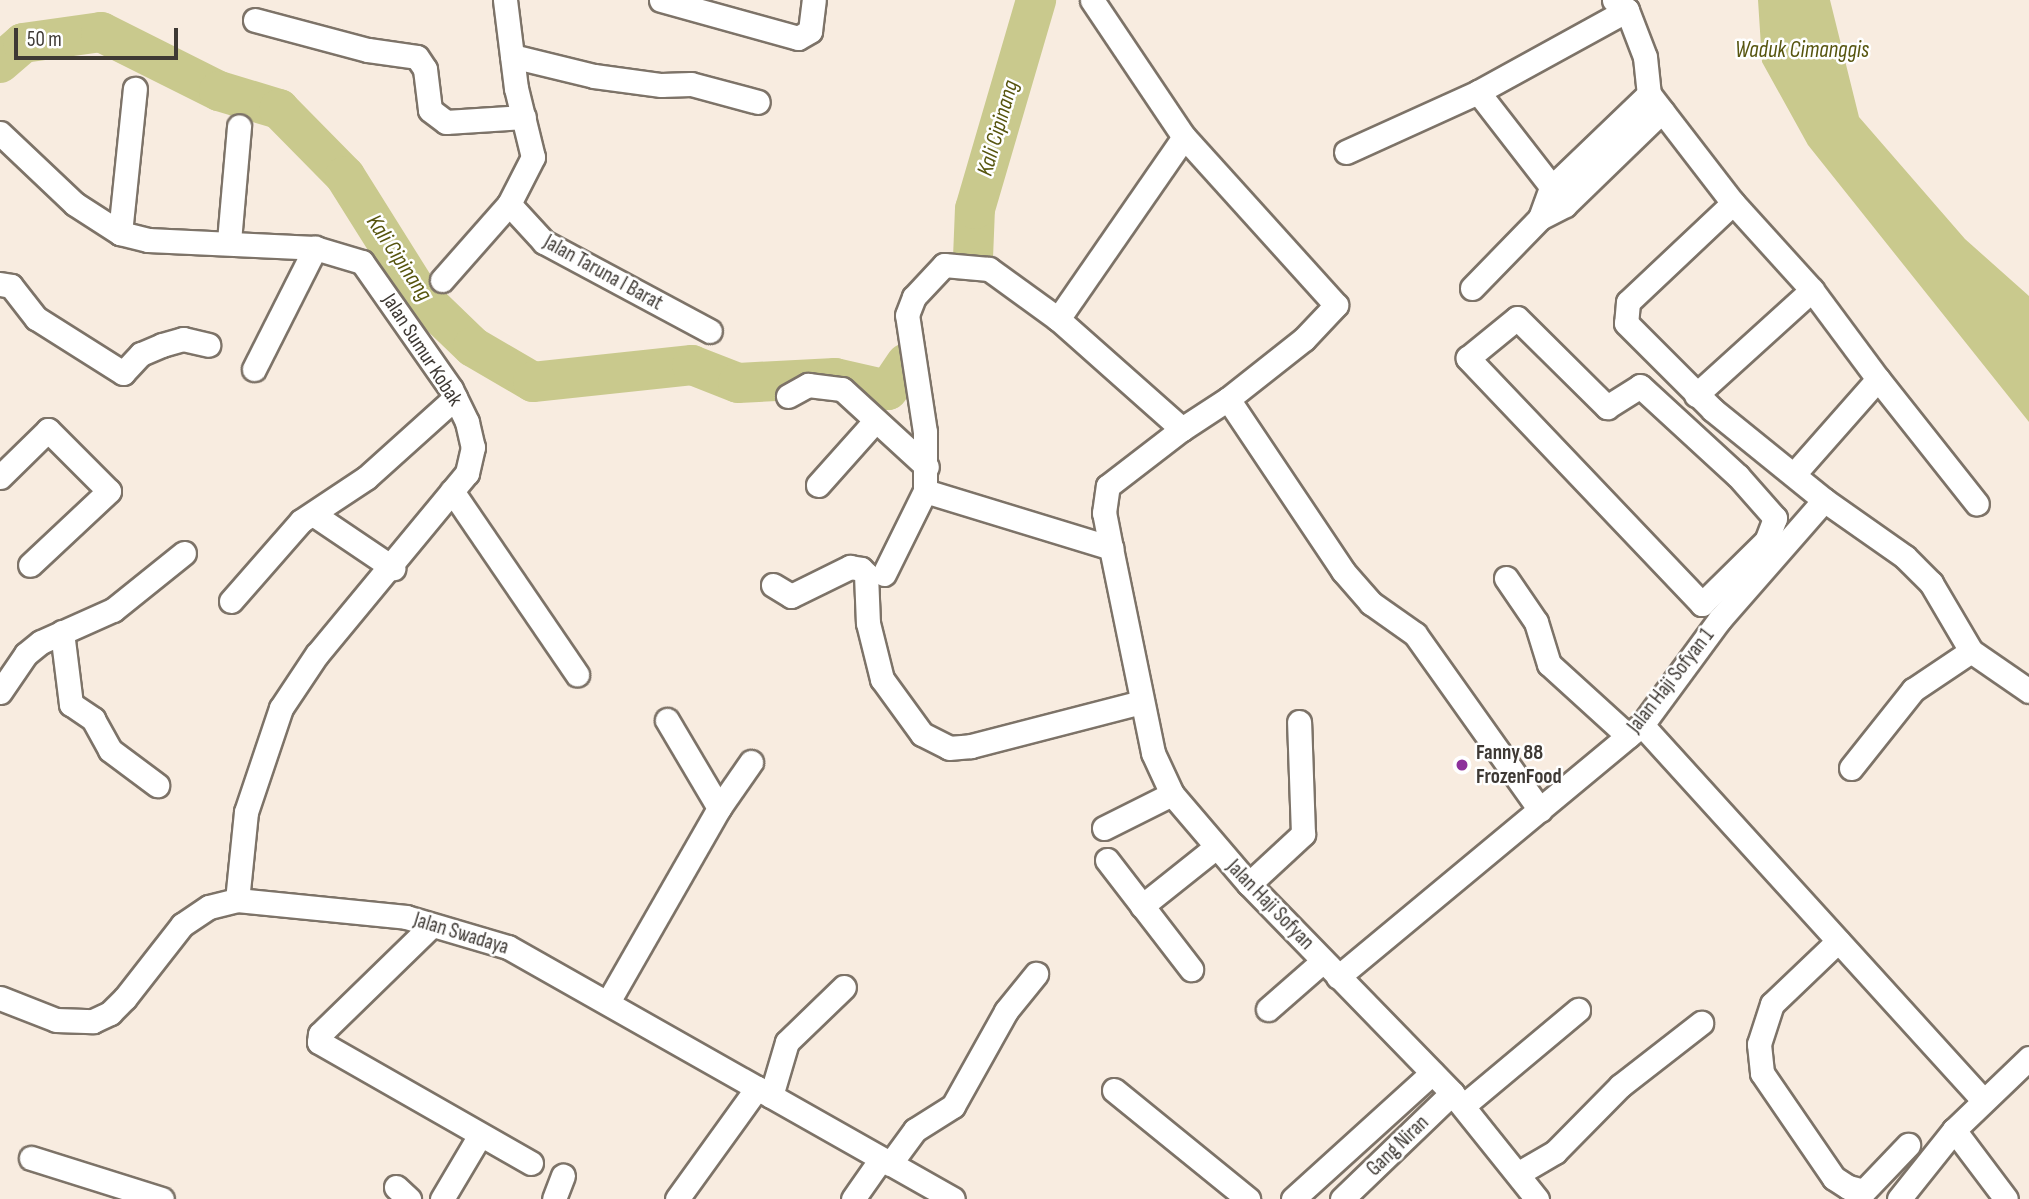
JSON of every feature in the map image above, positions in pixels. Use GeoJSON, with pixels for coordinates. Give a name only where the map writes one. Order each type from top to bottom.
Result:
{"type":"FeatureCollection","features":[{"type":"Feature","properties":{"kind":"street"},"geometry":{"type":"LineString","coordinates":[[442,280],[509,204],[533,157],[512,56],[505,0]]}},
{"type":"Feature","properties":{"kind":"street"},"geometry":{"type":"LineString","coordinates":[[661,0],[798,38],[810,31],[814,0]]}},
{"type":"Feature","properties":{"kind":"street"},"geometry":{"type":"LineString","coordinates":[[1058,319],[1184,137],[1092,0]]}},
{"type":"Feature","properties":{"kind":"street"},"geometry":{"type":"LineString","coordinates":[[1346,152],[1478,92],[1620,5],[1645,57],[1655,103],[1732,203],[1812,290],[1977,504]]}},
{"type":"Feature","properties":{"kind":"street"},"geometry":{"type":"LineString","coordinates":[[255,20],[368,50],[416,57],[425,69],[430,110],[446,122],[524,117]]}},
{"type":"Feature","properties":{"kind":"street"},"geometry":{"type":"LineString","coordinates":[[512,56],[594,76],[662,85],[691,84],[758,102]]}},
{"type":"Feature","properties":{"kind":"street"},"geometry":{"type":"LineString","coordinates":[[120,233],[135,89]]}},
{"type":"Feature","properties":{"kind":"street"},"geometry":{"type":"LineString","coordinates":[[1478,92],[1558,196]]}},
{"type":"Feature","properties":{"kind":"street"},"geometry":{"type":"LineString","coordinates":[[1472,288],[1541,218],[1558,196],[1655,103]]}},
{"type":"Feature","properties":{"kind":"street"},"geometry":{"type":"LineString","coordinates":[[229,241],[239,126]]}},
{"type":"Feature","properties":{"kind":"street","name":"Jalan Sumur Kobak"},"geometry":{"type":"LineString","coordinates":[[0,133],[75,204],[120,233],[148,240],[229,241],[316,248],[351,255],[367,267],[455,398],[467,422],[472,461],[393,568],[317,654],[281,709],[260,761],[246,812],[237,900]]}},
{"type":"Feature","properties":{"kind":"street","name":"Jalan Haji Sofyan"},"geometry":{"type":"LineString","coordinates":[[1184,137],[1336,304],[1304,339],[1228,399],[1182,429],[1108,486],[1104,513],[1153,753],[1172,794],[1215,848],[1457,1099],[1519,1172],[1537,1199]]}},
{"type":"Feature","properties":{"kind":"street"},"geometry":{"type":"LineString","coordinates":[[1732,203],[1628,302],[1624,315],[1633,334],[1696,395],[1824,500],[1897,551],[1931,583],[1971,651],[2029,691]]}},
{"type":"Feature","properties":{"kind":"street","name":"Jalan Taruna I Barat"},"geometry":{"type":"LineString","coordinates":[[509,204],[544,243],[710,331]]}},
{"type":"Feature","properties":{"kind":"street"},"geometry":{"type":"LineString","coordinates":[[254,369],[316,248]]}},
{"type":"Feature","properties":{"kind":"street"},"geometry":{"type":"LineString","coordinates":[[884,574],[925,491],[928,467],[920,380],[908,315],[914,298],[937,270],[951,264],[989,269],[1058,319],[1182,429]]}},
{"type":"Feature","properties":{"kind":"street"},"geometry":{"type":"LineString","coordinates":[[0,284],[11,286],[36,318],[123,373],[141,354],[162,345],[183,339],[208,345]]}},
{"type":"Feature","properties":{"kind":"street"},"geometry":{"type":"LineString","coordinates":[[1696,395],[1812,290]]}},
{"type":"Feature","properties":{"kind":"street"},"geometry":{"type":"LineString","coordinates":[[1702,604],[1766,541],[1775,518],[1738,476],[1640,386],[1607,407],[1517,318],[1468,358],[1702,604],[1720,619]]}},
{"type":"Feature","properties":{"kind":"street"},"geometry":{"type":"LineString","coordinates":[[1795,474],[1878,379]]}},
{"type":"Feature","properties":{"kind":"street"},"geometry":{"type":"LineString","coordinates":[[788,396],[808,385],[828,384],[842,389],[928,467]]}},
{"type":"Feature","properties":{"kind":"street"},"geometry":{"type":"LineString","coordinates":[[231,601],[282,541],[313,514],[366,478],[455,398]]}},
{"type":"Feature","properties":{"kind":"street"},"geometry":{"type":"LineString","coordinates":[[1228,399],[1343,571],[1371,603],[1415,634],[1541,810]]}},
{"type":"Feature","properties":{"kind":"street"},"geometry":{"type":"LineString","coordinates":[[818,485],[875,421]]}},
{"type":"Feature","properties":{"kind":"street"},"geometry":{"type":"LineString","coordinates":[[0,477],[48,430],[109,491],[30,565]]}},
{"type":"Feature","properties":{"kind":"street"},"geometry":{"type":"LineString","coordinates":[[452,491],[577,674]]}},
{"type":"Feature","properties":{"kind":"street"},"geometry":{"type":"LineString","coordinates":[[925,491],[1111,551]]}},
{"type":"Feature","properties":{"kind":"street","name":"Jalan Haji Sofyan 1"},"geometry":{"type":"LineString","coordinates":[[1268,1009],[1331,969],[1541,810],[1635,730],[1720,619],[1824,500]]}},
{"type":"Feature","properties":{"kind":"street"},"geometry":{"type":"LineString","coordinates":[[313,514],[393,568]]}},
{"type":"Feature","properties":{"kind":"street"},"geometry":{"type":"LineString","coordinates":[[0,692],[26,654],[62,632],[128,600],[184,553]]}},
{"type":"Feature","properties":{"kind":"street"},"geometry":{"type":"LineString","coordinates":[[773,585],[791,596],[849,567],[861,569],[866,574],[868,623],[883,679],[922,734],[949,748],[971,746],[1141,702]]}},
{"type":"Feature","properties":{"kind":"street"},"geometry":{"type":"LineString","coordinates":[[1506,578],[1535,622],[1549,664],[1635,730],[1838,941],[1983,1100]]}},
{"type":"Feature","properties":{"kind":"street"},"geometry":{"type":"LineString","coordinates":[[62,632],[71,704],[93,719],[110,750],[157,785]]}},
{"type":"Feature","properties":{"kind":"street"},"geometry":{"type":"LineString","coordinates":[[1851,768],[1913,690],[1971,651]]}},
{"type":"Feature","properties":{"kind":"street"},"geometry":{"type":"LineString","coordinates":[[667,720],[719,808]]}},
{"type":"Feature","properties":{"kind":"street"},"geometry":{"type":"LineString","coordinates":[[1249,884],[1303,834],[1298,722]]}},
{"type":"Feature","properties":{"kind":"street"},"geometry":{"type":"LineString","coordinates":[[608,1002],[719,808],[751,762]]}},
{"type":"Feature","properties":{"kind":"street"},"geometry":{"type":"LineString","coordinates":[[1104,828],[1172,794]]}},
{"type":"Feature","properties":{"kind":"street"},"geometry":{"type":"LineString","coordinates":[[1142,906],[1215,848]]}},
{"type":"Feature","properties":{"kind":"street"},"geometry":{"type":"LineString","coordinates":[[1107,860],[1191,969]]}},
{"type":"Feature","properties":{"kind":"street","name":"Jalan Swadaya"},"geometry":{"type":"LineString","coordinates":[[0,998],[56,1020],[93,1021],[110,1013],[125,998],[182,925],[209,907],[237,900],[406,917],[430,927],[463,931],[508,947],[953,1199]]}},
{"type":"Feature","properties":{"kind":"street"},"geometry":{"type":"LineString","coordinates":[[430,927],[318,1039],[531,1163]]}},
{"type":"Feature","properties":{"kind":"street"},"geometry":{"type":"LineString","coordinates":[[1838,941],[1772,1004],[1759,1044],[1762,1073],[1834,1178],[1848,1187],[1864,1191],[1908,1145]]}},
{"type":"Feature","properties":{"kind":"street"},"geometry":{"type":"LineString","coordinates":[[853,1199],[915,1130],[953,1106],[1006,1011],[1036,974]]}},
{"type":"Feature","properties":{"kind":"street"},"geometry":{"type":"LineString","coordinates":[[677,1199],[764,1092],[787,1042],[844,987]]}},
{"type":"Feature","properties":{"kind":"street","name":"Gang Niran"},"geometry":{"type":"LineString","coordinates":[[1342,1199],[1457,1099],[1578,1010]]}},
{"type":"Feature","properties":{"kind":"street"},"geometry":{"type":"LineString","coordinates":[[1519,1172],[1555,1152],[1620,1086],[1701,1023]]}},
{"type":"Feature","properties":{"kind":"street"},"geometry":{"type":"LineString","coordinates":[[1899,1199],[1954,1130],[2029,1058]]}},
{"type":"Feature","properties":{"kind":"street"},"geometry":{"type":"LineString","coordinates":[[1293,1199],[1432,1073]]}},
{"type":"Feature","properties":{"kind":"street"},"geometry":{"type":"LineString","coordinates":[[1114,1090],[1248,1199]]}},
{"type":"Feature","properties":{"kind":"street"},"geometry":{"type":"LineString","coordinates":[[1954,1130],[2006,1199]]}},
{"type":"Feature","properties":{"kind":"street"},"geometry":{"type":"LineString","coordinates":[[442,1199],[480,1135]]}},
{"type":"Feature","properties":{"kind":"street"},"geometry":{"type":"LineString","coordinates":[[32,1158],[162,1199]]}},
{"type":"Feature","properties":{"kind":"street"},"geometry":{"type":"LineString","coordinates":[[554,1199],[564,1176]]}},
{"type":"Feature","properties":{"kind":"water","name":"Waduk Cimanggis"},"geometry":{"type":"Polygon","coordinates":[[[1758,0],[1830,0],[1859,117],[1965,239],[2029,296],[2029,422],[1808,145],[1762,62],[1758,0]]]}},
{"type":"Feature","properties":{"kind":"waterway","name":"Kali Cipinang"},"geometry":{"type":"LineString","coordinates":[[973,258],[975,209],[1036,0]]}},
{"type":"Feature","properties":{"kind":"waterway","name":"Kali Cipinang"},"geometry":{"type":"LineString","coordinates":[[0,63],[23,43],[101,32],[219,91],[279,109],[345,176],[421,297],[473,347],[533,382],[692,365],[738,383],[835,378],[888,390],[906,363]]}},
{"type":"Feature","properties":{"kind":"place","name":"Fanny 88 FrozenFood"},"geometry":{"type":"Point","coordinates":[1462,765]}}]}
